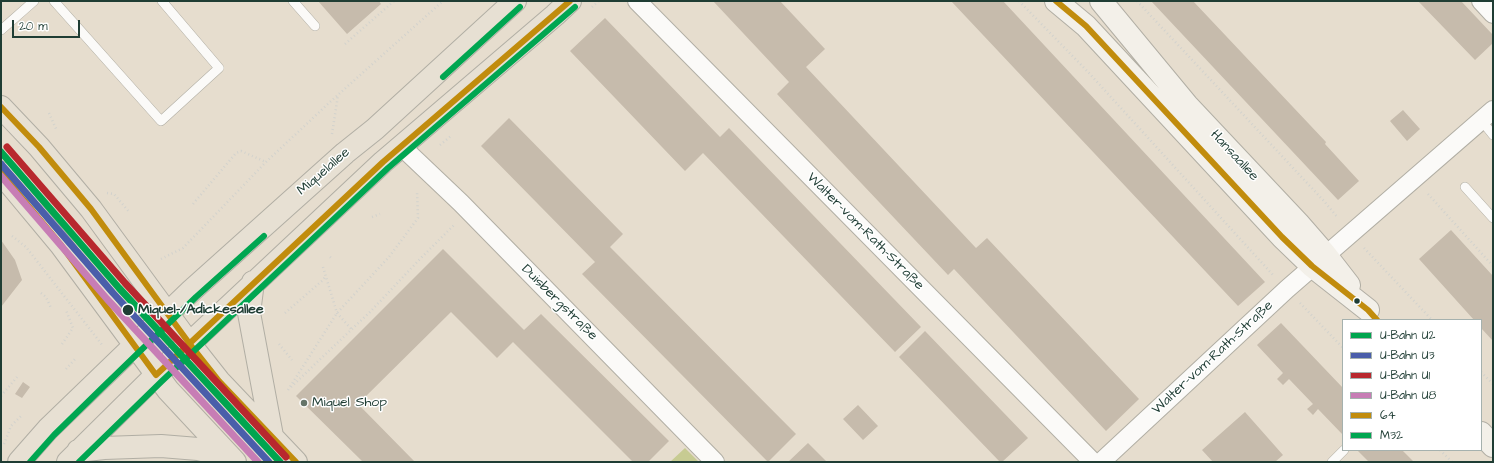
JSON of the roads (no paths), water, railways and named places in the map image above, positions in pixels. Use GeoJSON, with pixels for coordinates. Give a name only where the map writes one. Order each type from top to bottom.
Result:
{"type":"FeatureCollection","features":[{"type":"Feature","properties":{"kind":"main road","name":"Miquelallee"},"geometry":{"type":"LineString","coordinates":[[19,462],[48,429],[168,313],[345,153],[375,129],[515,1]]}},
{"type":"Feature","properties":{"kind":"main road"},"geometry":{"type":"LineString","coordinates":[[73,457],[189,343],[401,146],[556,15],[570,1]]}},
{"type":"Feature","properties":{"kind":"main road","name":"Hansaallee"},"geometry":{"type":"LineString","coordinates":[[1056,1],[1086,26],[1282,237],[1319,260],[1372,315]]}},
{"type":"Feature","properties":{"kind":"main road","name":"Hansaallee"},"geometry":{"type":"LineString","coordinates":[[1102,1],[1186,105],[1298,223],[1319,260]]}},
{"type":"Feature","properties":{"kind":"main road"},"geometry":{"type":"LineString","coordinates":[[1,107],[39,146],[86,204],[219,381],[296,462]]}},
{"type":"Feature","properties":{"kind":"main road"},"geometry":{"type":"LineString","coordinates":[[1,172],[61,246],[156,375],[186,411],[233,459]]}},
{"type":"Feature","properties":{"kind":"main road"},"geometry":{"type":"LineString","coordinates":[[254,282],[249,313],[272,436]]}},
{"type":"Feature","properties":{"kind":"main road"},"geometry":{"type":"LineString","coordinates":[[1482,434],[1493,446]]}},
{"type":"Feature","properties":{"kind":"main road"},"geometry":{"type":"LineString","coordinates":[[73,457],[104,448],[161,446],[198,449],[233,459]]}},
{"type":"Feature","properties":{"kind":"street","name":"Walter-vom-Rath-Straße"},"geometry":{"type":"LineString","coordinates":[[637,1],[1093,462]]}},
{"type":"Feature","properties":{"kind":"street"},"geometry":{"type":"LineString","coordinates":[[1481,1],[1493,14]]}},
{"type":"Feature","properties":{"kind":"street","name":"Walter-vom-Rath-Straße"},"geometry":{"type":"LineString","coordinates":[[1101,462],[1319,260],[1487,115]]}},
{"type":"Feature","properties":{"kind":"street","name":"Duisbergstraße"},"geometry":{"type":"LineString","coordinates":[[401,146],[468,211],[715,462]]}},
{"type":"Feature","properties":{"kind":"lane"},"geometry":{"type":"LineString","coordinates":[[1,30],[34,1]]}},
{"type":"Feature","properties":{"kind":"lane"},"geometry":{"type":"LineString","coordinates":[[54,1],[161,121],[219,68],[162,1]]}},
{"type":"Feature","properties":{"kind":"lane"},"geometry":{"type":"LineString","coordinates":[[293,1],[315,26]]}},
{"type":"Feature","properties":{"kind":"lane"},"geometry":{"type":"LineString","coordinates":[[1487,115],[1493,135]]}},
{"type":"Feature","properties":{"kind":"lane"},"geometry":{"type":"LineString","coordinates":[[1465,187],[1493,218]]}},
{"type":"Feature","properties":{"kind":"lane"},"geometry":{"type":"LineString","coordinates":[[1332,462],[1343,451]]}},
{"type":"Feature","properties":{"kind":"metro line","name":"U1"},"geometry":{"type":"LineString","coordinates":[[7,147],[125,283],[286,457]]}},
{"type":"Feature","properties":{"kind":"metro line","name":"U2"},"geometry":{"type":"LineString","coordinates":[[1,152],[119,288],[280,462]]}},
{"type":"Feature","properties":{"kind":"metro line","name":"U3"},"geometry":{"type":"LineString","coordinates":[[1,164],[113,293],[269,462]]}},
{"type":"Feature","properties":{"kind":"metro line","name":"U8"},"geometry":{"type":"LineString","coordinates":[[1,176],[107,299],[258,462]]}},
{"type":"Feature","properties":{"kind":"place","name":"Miquel-/Adickesallee"},"geometry":{"type":"Point","coordinates":[128,310]}},
{"type":"Feature","properties":{"kind":"place","name":"Miquel Shop"},"geometry":{"type":"Point","coordinates":[304,403]}}]}
